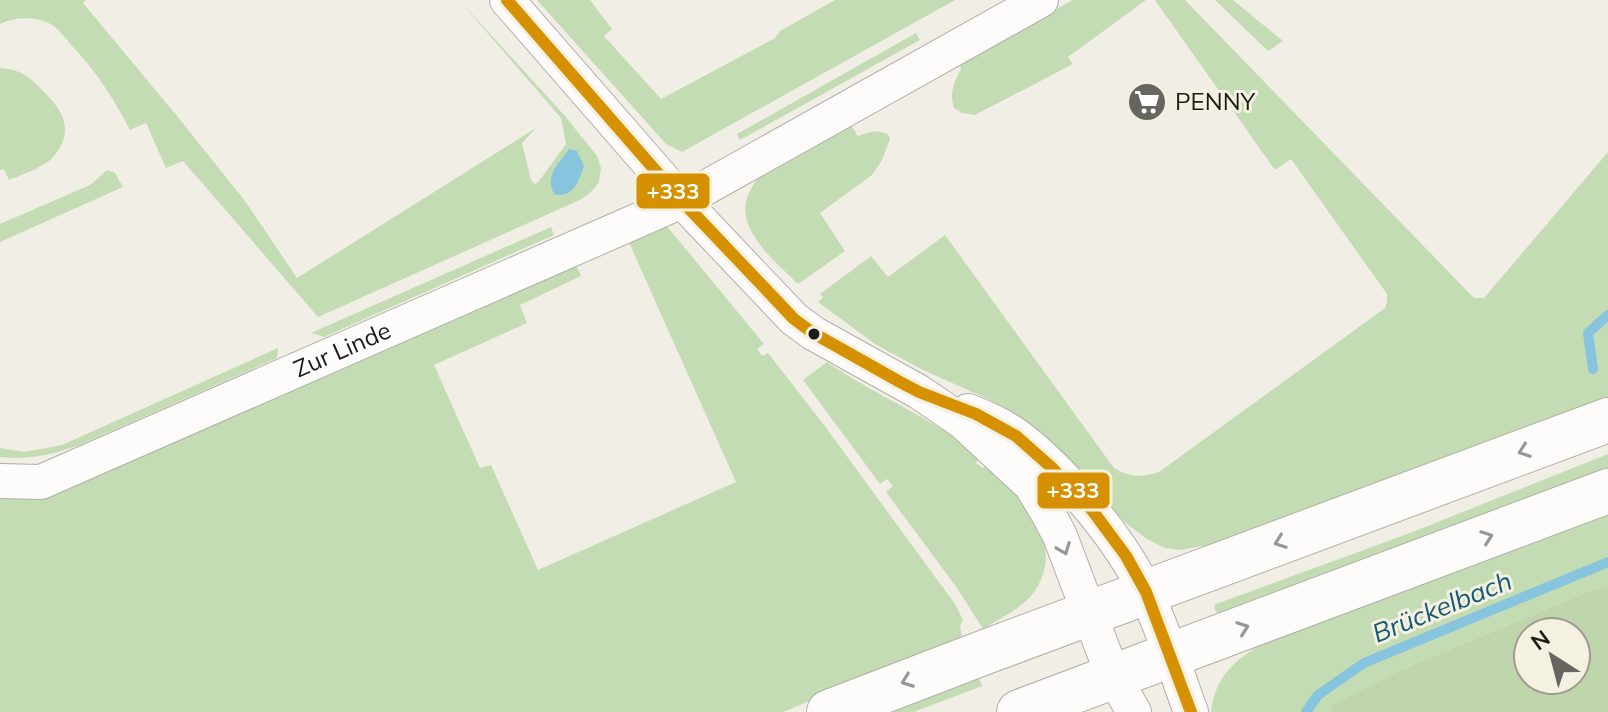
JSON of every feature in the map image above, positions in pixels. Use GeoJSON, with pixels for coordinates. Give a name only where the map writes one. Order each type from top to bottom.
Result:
{"type":"FeatureCollection","features":[{"type":"Feature","properties":{"kind":"main road"},"geometry":{"type":"LineString","coordinates":[[829,712],[1608,420]]}},
{"type":"Feature","properties":{"kind":"main road"},"geometry":{"type":"LineString","coordinates":[[1019,712],[1124,694],[1170,655],[1608,491]]}},
{"type":"Feature","properties":{"kind":"street"},"geometry":{"type":"LineString","coordinates":[[507,0],[682,201],[794,319],[813,333],[919,392],[963,422],[1031,485],[1060,536],[1124,694]]}},
{"type":"Feature","properties":{"kind":"street","name":"Zur Linde"},"geometry":{"type":"LineString","coordinates":[[0,481],[41,482],[682,201],[1041,0]]}},
{"type":"Feature","properties":{"kind":"street"},"geometry":{"type":"LineString","coordinates":[[919,392],[976,414],[1016,436],[1092,510],[1126,556],[1146,592],[1191,712]]}},
{"type":"Feature","properties":{"kind":"green space"},"geometry":{"type":"Polygon","coordinates":[[[0,0],[86,0],[83,3],[245,201],[297,278],[536,128],[522,143],[531,180],[535,184],[566,144],[561,118],[459,0],[565,116],[597,156],[601,168],[599,182],[582,199],[318,317],[183,161],[166,168],[146,123],[130,130],[97,75],[55,27],[35,19],[0,24],[0,0]]]}},
{"type":"Feature","properties":{"kind":"green space"},"geometry":{"type":"Polygon","coordinates":[[[537,0],[590,0],[612,29],[604,36],[661,99],[775,38],[780,31],[835,0],[955,0],[682,152],[666,144],[537,0]]]}},
{"type":"Feature","properties":{"kind":"green space"},"geometry":{"type":"Polygon","coordinates":[[[1073,0],[1146,0],[1068,57],[1073,64],[975,115],[954,108],[952,93],[961,69],[959,62],[1073,0]]]}},
{"type":"Feature","properties":{"kind":"green space"},"geometry":{"type":"Polygon","coordinates":[[[1155,0],[1185,0],[1474,298],[1484,298],[1608,152],[1608,400],[1214,544],[1180,550],[1165,548],[1127,524],[1028,426],[990,400],[875,344],[818,302],[823,297],[820,294],[871,256],[888,277],[945,235],[1114,468],[1141,476],[1159,472],[1385,308],[1387,294],[1291,159],[1275,170],[1155,0]]]}},
{"type":"Feature","properties":{"kind":"green space"},"geometry":{"type":"Polygon","coordinates":[[[1215,0],[1233,0],[1283,41],[1268,51],[1215,0]]]}},
{"type":"Feature","properties":{"kind":"green space"},"geometry":{"type":"Polygon","coordinates":[[[916,33],[920,40],[740,140],[737,134],[916,33]]]}},
{"type":"Feature","properties":{"kind":"green space"},"geometry":{"type":"Polygon","coordinates":[[[0,68],[19,72],[38,86],[57,106],[65,130],[60,148],[49,161],[9,180],[4,169],[0,170],[0,68]]]}},
{"type":"Feature","properties":{"kind":"green space"},"geometry":{"type":"Polygon","coordinates":[[[850,124],[858,136],[880,132],[888,134],[890,139],[872,175],[820,213],[845,251],[798,284],[754,237],[745,214],[747,198],[761,174],[850,124]]]}},
{"type":"Feature","properties":{"kind":"green space"},"geometry":{"type":"Polygon","coordinates":[[[107,170],[115,173],[123,187],[0,242],[0,224],[90,185],[107,170]]]}},
{"type":"Feature","properties":{"kind":"green space"},"geometry":{"type":"Polygon","coordinates":[[[666,225],[764,344],[757,349],[762,356],[768,353],[955,604],[963,620],[960,626],[962,638],[783,712],[0,712],[0,492],[575,262],[581,276],[520,305],[527,323],[434,365],[480,468],[491,465],[538,570],[736,482],[627,238],[666,225]]]}},
{"type":"Feature","properties":{"kind":"green space"},"geometry":{"type":"Polygon","coordinates":[[[551,227],[554,235],[324,337],[311,333],[551,227]]]}},
{"type":"Feature","properties":{"kind":"green space"},"geometry":{"type":"Polygon","coordinates":[[[278,348],[277,358],[77,446],[39,456],[0,457],[0,448],[24,452],[62,445],[278,348]]]}},
{"type":"Feature","properties":{"kind":"green space"},"geometry":{"type":"Polygon","coordinates":[[[827,362],[962,442],[980,456],[976,463],[983,468],[988,462],[1026,503],[1041,530],[1046,553],[1042,576],[1030,597],[983,629],[957,588],[886,492],[893,486],[887,479],[880,484],[803,380],[827,362]]]}},
{"type":"Feature","properties":{"kind":"green space"},"geometry":{"type":"Polygon","coordinates":[[[1608,454],[1608,471],[1216,612],[1216,604],[1410,533],[1608,454]]]}},
{"type":"Feature","properties":{"kind":"green space"},"geometry":{"type":"Polygon","coordinates":[[[1608,513],[1608,587],[1589,591],[1529,616],[1512,616],[1512,623],[1398,671],[1335,704],[1330,712],[1211,712],[1225,674],[1242,657],[1277,635],[1608,513]]]}},
{"type":"Feature","properties":{"kind":"green space"},"geometry":{"type":"Polygon","coordinates":[[[1608,587],[1608,712],[1330,712],[1334,704],[1398,671],[1512,623],[1512,696],[1592,696],[1592,616],[1529,616],[1589,591],[1608,587]]]}},
{"type":"Feature","properties":{"kind":"green space"},"geometry":{"type":"Polygon","coordinates":[[[978,675],[982,686],[914,712],[882,712],[978,675]]]}},
{"type":"Feature","properties":{"kind":"water"},"geometry":{"type":"Polygon","coordinates":[[[569,149],[577,151],[584,166],[571,191],[554,194],[552,175],[569,149]]]}},
{"type":"Feature","properties":{"kind":"waterway","name":"Brückelbach"},"geometry":{"type":"LineString","coordinates":[[1593,369],[1588,333],[1608,315]]}},
{"type":"Feature","properties":{"kind":"waterway","name":"Brückelbach"},"geometry":{"type":"LineString","coordinates":[[1306,712],[1318,695],[1364,663],[1608,562]]}},
{"type":"Feature","properties":{"kind":"transit line","name":"+333"},"geometry":{"type":"LineString","coordinates":[[507,0],[682,201],[794,319],[900,382],[976,414],[1016,436],[1051,467],[1092,510],[1126,556],[1146,592],[1191,712]]}},
{"type":"Feature","properties":{"kind":"place","name":"PENNY"},"geometry":{"type":"Point","coordinates":[1147,102]}}]}
